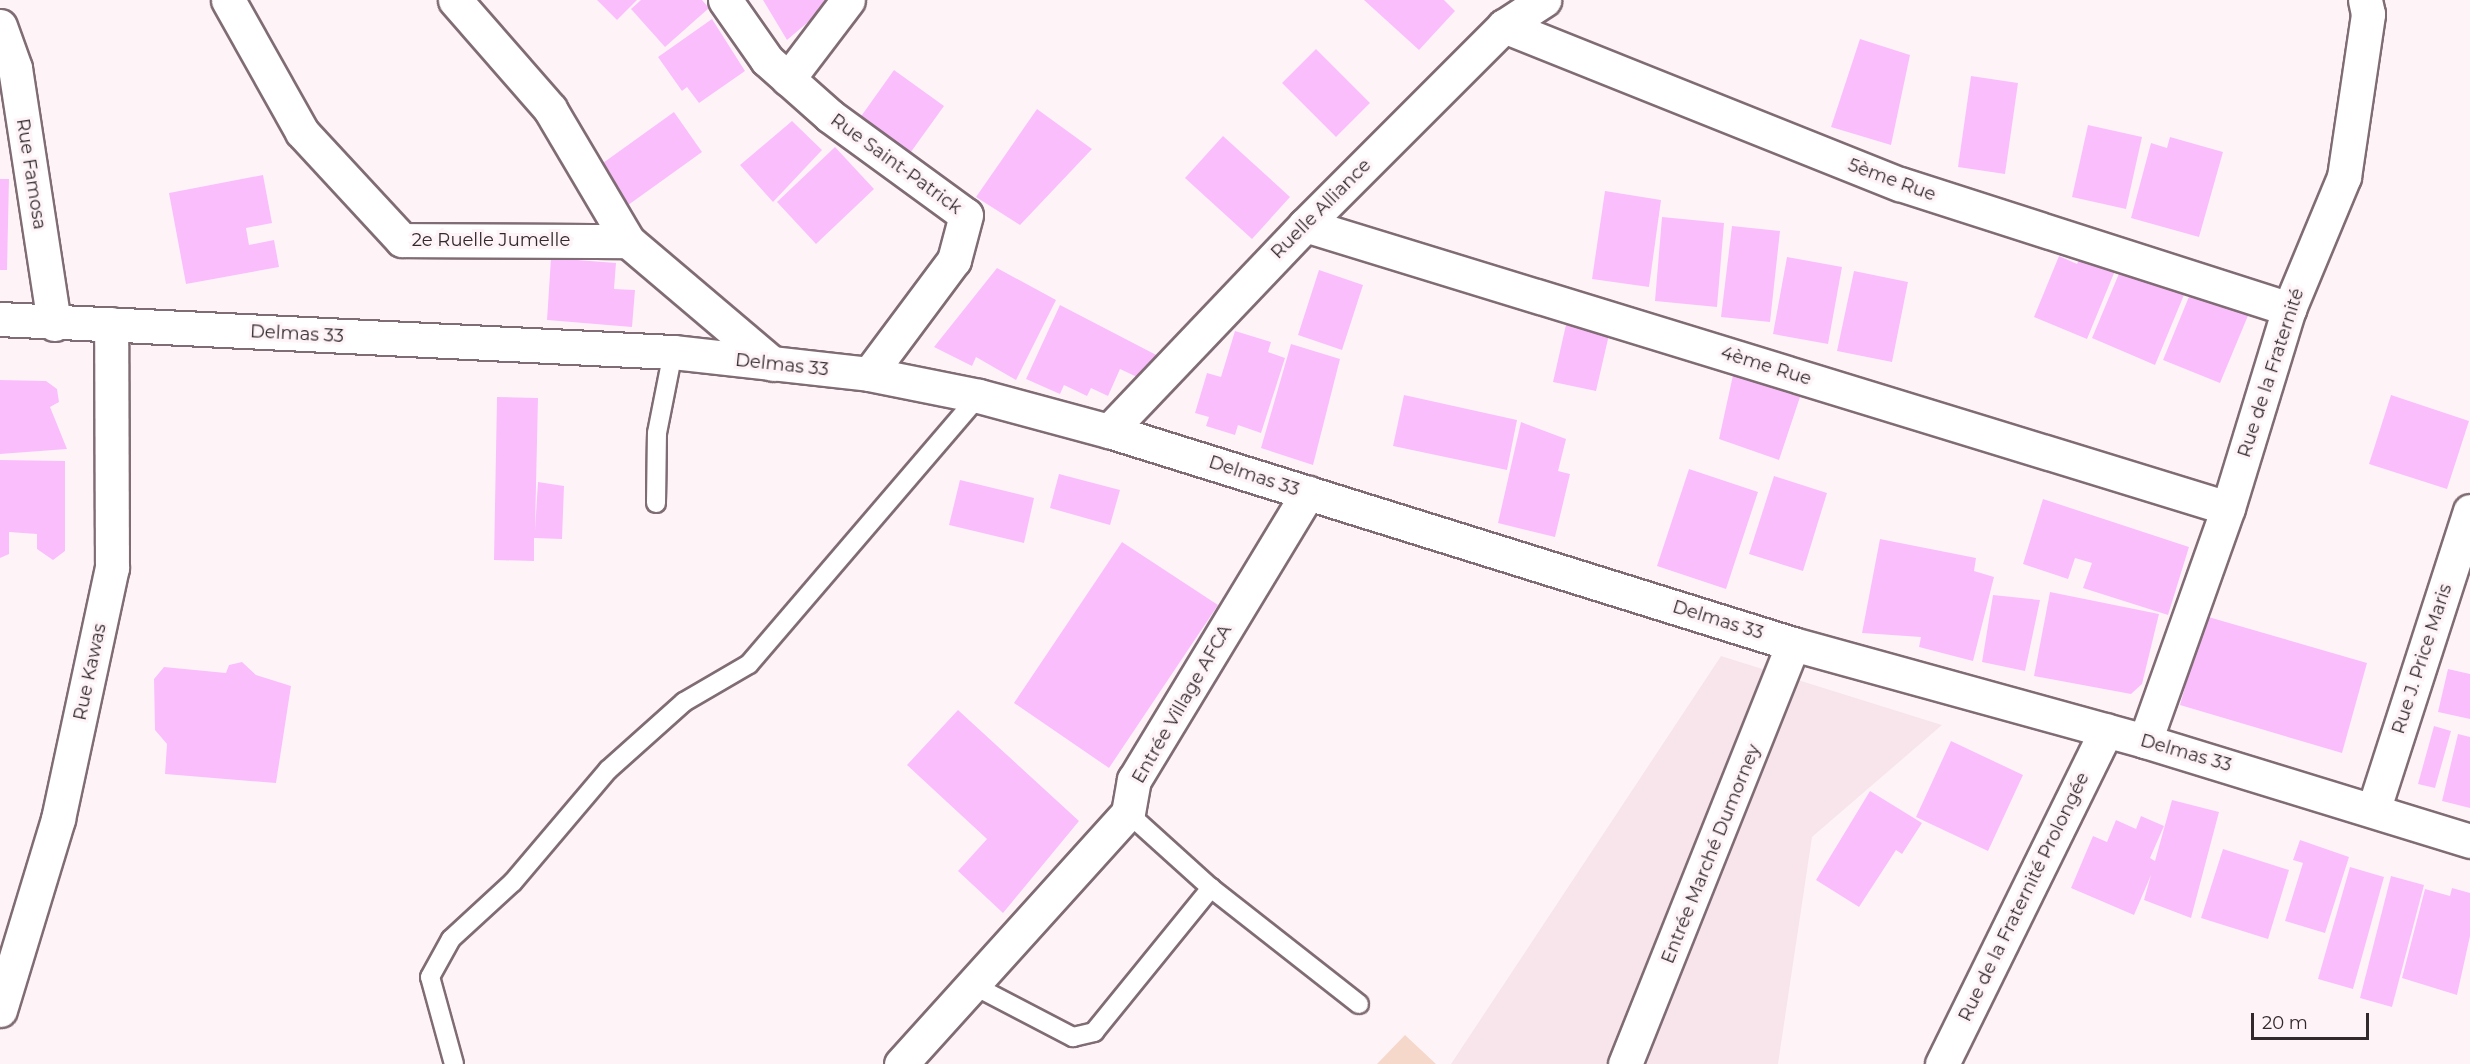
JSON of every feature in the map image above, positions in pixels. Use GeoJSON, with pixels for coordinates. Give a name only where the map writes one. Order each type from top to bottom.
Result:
{"type":"FeatureCollection","features":[{"type":"Feature","properties":{"kind":"street","name":"2e Ruelle Jumelle"},"geometry":{"type":"LineString","coordinates":[[228,0],[302,132],[402,240],[627,241]]}},
{"type":"Feature","properties":{"kind":"street"},"geometry":{"type":"LineString","coordinates":[[455,0],[550,109],[627,241],[773,364]]}},
{"type":"Feature","properties":{"kind":"street","name":"Rue Saint-Patrick"},"geometry":{"type":"LineString","coordinates":[[726,0],[767,60],[788,79],[830,116],[966,215],[954,260],[869,374]]}},
{"type":"Feature","properties":{"kind":"street"},"geometry":{"type":"LineString","coordinates":[[788,79],[848,0]]}},
{"type":"Feature","properties":{"kind":"street","name":"Ruelle Alliance"},"geometry":{"type":"LineString","coordinates":[[1109,431],[1305,225],[1504,27],[1544,0]]}},
{"type":"Feature","properties":{"kind":"street","name":"Rue de la Fraternité"},"geometry":{"type":"LineString","coordinates":[[2145,741],[2228,508],[2289,309],[2344,177],[2368,14],[2365,0]]}},
{"type":"Feature","properties":{"kind":"street","name":"Rue Famosa"},"geometry":{"type":"LineString","coordinates":[[0,26],[15,68],[54,324]]}},
{"type":"Feature","properties":{"kind":"street","name":"5ème Rue"},"geometry":{"type":"LineString","coordinates":[[1504,27],[1900,184],[2289,309]]}},
{"type":"Feature","properties":{"kind":"street","name":"4ème Rue"},"geometry":{"type":"LineString","coordinates":[[1305,225],[2228,508]]}},
{"type":"Feature","properties":{"kind":"street","name":"Delmas 33"},"geometry":{"type":"LineString","coordinates":[[0,319],[54,324],[111,324],[673,352],[869,374],[979,396],[1109,431],[1793,644],[2145,741],[2374,808],[2470,841]]}},
{"type":"Feature","properties":{"kind":"street","name":"Rue Kawas"},"geometry":{"type":"LineString","coordinates":[[0,1010],[58,819],[112,568],[111,324]]}},
{"type":"Feature","properties":{"kind":"street","name":"Entrée Village AFCA"},"geometry":{"type":"LineString","coordinates":[[1128,813],[1134,780],[1308,494]]}},
{"type":"Feature","properties":{"kind":"street","name":"Rue J. Price Maris"},"geometry":{"type":"LineString","coordinates":[[2374,808],[2470,511]]}},
{"type":"Feature","properties":{"kind":"street","name":"Entrée Marché Dumorney"},"geometry":{"type":"LineString","coordinates":[[1625,1064],[1793,644]]}},
{"type":"Feature","properties":{"kind":"street","name":"Rue de la Fraternité Prolongée"},"geometry":{"type":"LineString","coordinates":[[1942,1064],[2106,730]]}},
{"type":"Feature","properties":{"kind":"street"},"geometry":{"type":"LineString","coordinates":[[901,1064],[1128,813]]}},
{"type":"Feature","properties":{"kind":"lane"},"geometry":{"type":"LineString","coordinates":[[656,503],[657,433],[673,352]]}},
{"type":"Feature","properties":{"kind":"lane"},"geometry":{"type":"LineString","coordinates":[[454,1064],[430,977],[452,939],[513,882],[608,770],[684,702],[749,664],[979,396]]}},
{"type":"Feature","properties":{"kind":"lane"},"geometry":{"type":"LineString","coordinates":[[1128,813],[1211,888],[1359,1004]]}},
{"type":"Feature","properties":{"kind":"lane"},"geometry":{"type":"LineString","coordinates":[[973,985],[1073,1037],[1094,1032],[1211,888]]}},
{"type":"Feature","properties":{"kind":"shaded area"},"geometry":{"type":"Polygon","coordinates":[[[1721,656],[1942,725],[1812,837],[1778,1064],[1451,1064],[1721,656]]]}},
{"type":"Feature","properties":{"kind":"shaded area"},"geometry":{"type":"Polygon","coordinates":[[[1405,1035],[1436,1064],[1377,1064],[1405,1035]]]}},
{"type":"Feature","properties":{"kind":"building"},"geometry":{"type":"Polygon","coordinates":[[[597,0],[637,0],[617,20],[597,0]]]}},
{"type":"Feature","properties":{"kind":"building"},"geometry":{"type":"Polygon","coordinates":[[[641,0],[702,0],[709,8],[665,47],[631,9],[641,0]]]}},
{"type":"Feature","properties":{"kind":"building"},"geometry":{"type":"Polygon","coordinates":[[[763,0],[834,0],[787,40],[763,0]]]}},
{"type":"Feature","properties":{"kind":"building"},"geometry":{"type":"Polygon","coordinates":[[[1364,0],[1444,0],[1455,11],[1419,50],[1364,0]]]}},
{"type":"Feature","properties":{"kind":"building"},"geometry":{"type":"Polygon","coordinates":[[[712,19],[745,71],[699,103],[687,87],[682,91],[658,57],[712,19]]]}},
{"type":"Feature","properties":{"kind":"building"},"geometry":{"type":"Polygon","coordinates":[[[1860,39],[1910,55],[1891,145],[1831,127],[1860,39]]]}},
{"type":"Feature","properties":{"kind":"building"},"geometry":{"type":"Polygon","coordinates":[[[1316,49],[1370,103],[1336,137],[1282,83],[1316,49]]]}},
{"type":"Feature","properties":{"kind":"building"},"geometry":{"type":"Polygon","coordinates":[[[894,70],[944,106],[908,156],[857,122],[894,70]]]}},
{"type":"Feature","properties":{"kind":"building"},"geometry":{"type":"Polygon","coordinates":[[[1971,76],[2018,83],[2005,174],[1958,167],[1971,76]]]}},
{"type":"Feature","properties":{"kind":"building"},"geometry":{"type":"Polygon","coordinates":[[[1037,109],[1092,149],[1020,225],[976,197],[1037,109]]]}},
{"type":"Feature","properties":{"kind":"building"},"geometry":{"type":"Polygon","coordinates":[[[674,112],[702,152],[624,208],[596,168],[674,112]]]}},
{"type":"Feature","properties":{"kind":"building"},"geometry":{"type":"Polygon","coordinates":[[[792,121],[822,150],[773,202],[740,165],[792,121]]]}},
{"type":"Feature","properties":{"kind":"building"},"geometry":{"type":"Polygon","coordinates":[[[2088,125],[2142,137],[2126,209],[2072,197],[2088,125]]]}},
{"type":"Feature","properties":{"kind":"building"},"geometry":{"type":"Polygon","coordinates":[[[1223,136],[1290,197],[1252,239],[1185,178],[1223,136]]]}},
{"type":"Feature","properties":{"kind":"building"},"geometry":{"type":"Polygon","coordinates":[[[2170,137],[2223,152],[2199,237],[2131,218],[2151,143],[2167,148],[2170,137]]]}},
{"type":"Feature","properties":{"kind":"building"},"geometry":{"type":"Polygon","coordinates":[[[835,147],[874,189],[816,244],[777,202],[835,147]]]}},
{"type":"Feature","properties":{"kind":"building"},"geometry":{"type":"Polygon","coordinates":[[[263,175],[272,223],[246,228],[249,245],[274,240],[279,267],[186,284],[169,193],[263,175]]]}},
{"type":"Feature","properties":{"kind":"building"},"geometry":{"type":"Polygon","coordinates":[[[0,179],[9,179],[7,270],[0,270],[0,179]]]}},
{"type":"Feature","properties":{"kind":"building"},"geometry":{"type":"Polygon","coordinates":[[[1605,191],[1661,200],[1649,287],[1592,279],[1605,191]]]}},
{"type":"Feature","properties":{"kind":"building"},"geometry":{"type":"Polygon","coordinates":[[[1662,217],[1724,223],[1717,307],[1655,301],[1662,217]]]}},
{"type":"Feature","properties":{"kind":"building"},"geometry":{"type":"Polygon","coordinates":[[[1732,226],[1780,231],[1770,322],[1721,317],[1732,226]]]}},
{"type":"Feature","properties":{"kind":"building"},"geometry":{"type":"Polygon","coordinates":[[[2085,247],[2119,261],[2087,339],[2034,317],[2059,256],[2077,264],[2085,247]]]}},
{"type":"Feature","properties":{"kind":"building"},"geometry":{"type":"Polygon","coordinates":[[[1787,257],[1842,267],[1828,344],[1773,334],[1787,257]]]}},
{"type":"Feature","properties":{"kind":"building"},"geometry":{"type":"Polygon","coordinates":[[[551,258],[616,263],[614,289],[635,290],[632,327],[547,320],[551,258]]]}},
{"type":"Feature","properties":{"kind":"building"},"geometry":{"type":"Polygon","coordinates":[[[2123,264],[2186,290],[2155,365],[2092,338],[2123,264]]]}},
{"type":"Feature","properties":{"kind":"building"},"geometry":{"type":"Polygon","coordinates":[[[997,268],[1056,300],[1016,380],[976,357],[972,366],[934,347],[997,268]]]}},
{"type":"Feature","properties":{"kind":"building"},"geometry":{"type":"Polygon","coordinates":[[[1319,270],[1363,285],[1342,350],[1298,335],[1319,270]]]}},
{"type":"Feature","properties":{"kind":"building"},"geometry":{"type":"Polygon","coordinates":[[[1854,271],[1908,282],[1892,362],[1837,351],[1854,271]]]}},
{"type":"Feature","properties":{"kind":"building"},"geometry":{"type":"Polygon","coordinates":[[[2195,282],[2252,306],[2220,383],[2163,360],[2195,282]]]}},
{"type":"Feature","properties":{"kind":"building"},"geometry":{"type":"Polygon","coordinates":[[[1060,305],[1164,359],[1152,384],[1120,369],[1108,396],[1091,388],[1087,396],[1064,385],[1060,394],[1026,379],[1060,305]]]}},
{"type":"Feature","properties":{"kind":"building"},"geometry":{"type":"Polygon","coordinates":[[[1568,316],[1611,326],[1596,391],[1553,382],[1568,316]]]}},
{"type":"Feature","properties":{"kind":"building"},"geometry":{"type":"Polygon","coordinates":[[[1235,331],[1271,342],[1268,352],[1285,358],[1261,433],[1238,425],[1235,435],[1206,426],[1209,417],[1195,413],[1207,373],[1221,377],[1235,331]]]}},
{"type":"Feature","properties":{"kind":"building"},"geometry":{"type":"Polygon","coordinates":[[[1291,344],[1340,359],[1313,465],[1261,448],[1291,344]]]}},
{"type":"Feature","properties":{"kind":"building"},"geometry":{"type":"Polygon","coordinates":[[[1733,375],[1800,397],[1779,460],[1719,439],[1733,375]]]}},
{"type":"Feature","properties":{"kind":"building"},"geometry":{"type":"Polygon","coordinates":[[[0,380],[46,381],[57,389],[59,402],[50,407],[67,449],[0,454],[0,380]]]}},
{"type":"Feature","properties":{"kind":"building"},"geometry":{"type":"Polygon","coordinates":[[[1404,395],[1517,420],[1507,470],[1393,446],[1404,395]]]}},
{"type":"Feature","properties":{"kind":"building"},"geometry":{"type":"Polygon","coordinates":[[[2391,395],[2469,421],[2447,489],[2369,464],[2391,395]]]}},
{"type":"Feature","properties":{"kind":"building"},"geometry":{"type":"Polygon","coordinates":[[[497,397],[538,398],[535,530],[538,482],[564,486],[562,539],[534,538],[534,561],[494,560],[497,397]]]}},
{"type":"Feature","properties":{"kind":"building"},"geometry":{"type":"Polygon","coordinates":[[[1521,422],[1566,439],[1558,471],[1570,474],[1555,537],[1498,523],[1521,422]]]}},
{"type":"Feature","properties":{"kind":"building"},"geometry":{"type":"Polygon","coordinates":[[[0,460],[65,461],[65,551],[53,560],[37,549],[37,534],[9,532],[9,554],[0,558],[0,460]]]}},
{"type":"Feature","properties":{"kind":"building"},"geometry":{"type":"Polygon","coordinates":[[[1689,469],[1758,492],[1726,589],[1657,566],[1689,469]]]}},
{"type":"Feature","properties":{"kind":"building"},"geometry":{"type":"Polygon","coordinates":[[[1059,474],[1120,490],[1110,525],[1050,508],[1059,474]]]}},
{"type":"Feature","properties":{"kind":"building"},"geometry":{"type":"Polygon","coordinates":[[[1774,476],[1827,493],[1803,571],[1749,554],[1774,476]]]}},
{"type":"Feature","properties":{"kind":"building"},"geometry":{"type":"Polygon","coordinates":[[[960,480],[1034,498],[1024,543],[949,525],[960,480]]]}},
{"type":"Feature","properties":{"kind":"building"},"geometry":{"type":"Polygon","coordinates":[[[2043,499],[2189,547],[2168,615],[2083,588],[2092,563],[2075,558],[2068,579],[2023,564],[2043,499]]]}},
{"type":"Feature","properties":{"kind":"building"},"geometry":{"type":"Polygon","coordinates":[[[1880,539],[1976,558],[1974,571],[1994,577],[1973,661],[1919,647],[1921,637],[1862,633],[1880,539]]]}},
{"type":"Feature","properties":{"kind":"building"},"geometry":{"type":"Polygon","coordinates":[[[1122,542],[1218,605],[1109,768],[1014,703],[1122,542]]]}},
{"type":"Feature","properties":{"kind":"building"},"geometry":{"type":"Polygon","coordinates":[[[2050,592],[2159,614],[2142,684],[2131,694],[2034,676],[2050,592]]]}},
{"type":"Feature","properties":{"kind":"building"},"geometry":{"type":"Polygon","coordinates":[[[1993,595],[2040,600],[2025,671],[1982,662],[1993,595]]]}},
{"type":"Feature","properties":{"kind":"building"},"geometry":{"type":"Polygon","coordinates":[[[2205,616],[2367,663],[2342,753],[2180,705],[2205,616]]]}},
{"type":"Feature","properties":{"kind":"building"},"geometry":{"type":"Polygon","coordinates":[[[242,662],[256,675],[291,686],[276,783],[165,774],[167,744],[155,730],[154,679],[164,667],[226,673],[229,665],[242,662]]]}},
{"type":"Feature","properties":{"kind":"building"},"geometry":{"type":"Polygon","coordinates":[[[2448,669],[2470,674],[2470,719],[2438,712],[2448,669]]]}},
{"type":"Feature","properties":{"kind":"building"},"geometry":{"type":"Polygon","coordinates":[[[958,710],[1079,821],[1003,913],[958,871],[987,839],[907,765],[958,710]]]}},
{"type":"Feature","properties":{"kind":"building"},"geometry":{"type":"Polygon","coordinates":[[[2434,726],[2451,731],[2435,788],[2418,784],[2434,726]]]}},
{"type":"Feature","properties":{"kind":"building"},"geometry":{"type":"Polygon","coordinates":[[[2458,734],[2470,737],[2470,808],[2442,801],[2458,734]]]}},
{"type":"Feature","properties":{"kind":"building"},"geometry":{"type":"Polygon","coordinates":[[[1951,741],[2023,775],[1988,851],[1916,817],[1951,741]]]}},
{"type":"Feature","properties":{"kind":"building"},"geometry":{"type":"Polygon","coordinates":[[[1870,791],[1922,823],[1902,854],[1896,850],[1859,907],[1816,880],[1870,791]]]}},
{"type":"Feature","properties":{"kind":"building"},"geometry":{"type":"Polygon","coordinates":[[[2172,800],[2219,812],[2191,918],[2144,900],[2151,875],[2134,915],[2071,888],[2093,836],[2107,842],[2116,820],[2136,829],[2141,816],[2164,826],[2150,858],[2155,861],[2172,800]]]}},
{"type":"Feature","properties":{"kind":"building"},"geometry":{"type":"Polygon","coordinates":[[[2300,840],[2349,857],[2325,933],[2285,921],[2303,863],[2293,860],[2300,840]]]}},
{"type":"Feature","properties":{"kind":"building"},"geometry":{"type":"Polygon","coordinates":[[[2223,849],[2289,870],[2268,939],[2201,918],[2223,849]]]}},
{"type":"Feature","properties":{"kind":"building"},"geometry":{"type":"Polygon","coordinates":[[[2350,867],[2384,877],[2353,989],[2318,979],[2350,867]]]}},
{"type":"Feature","properties":{"kind":"building"},"geometry":{"type":"Polygon","coordinates":[[[2391,876],[2424,885],[2392,1007],[2360,998],[2391,876]]]}},
{"type":"Feature","properties":{"kind":"building"},"geometry":{"type":"Polygon","coordinates":[[[2452,888],[2470,893],[2470,936],[2457,995],[2402,978],[2425,889],[2450,896],[2452,888]]]}}]}
